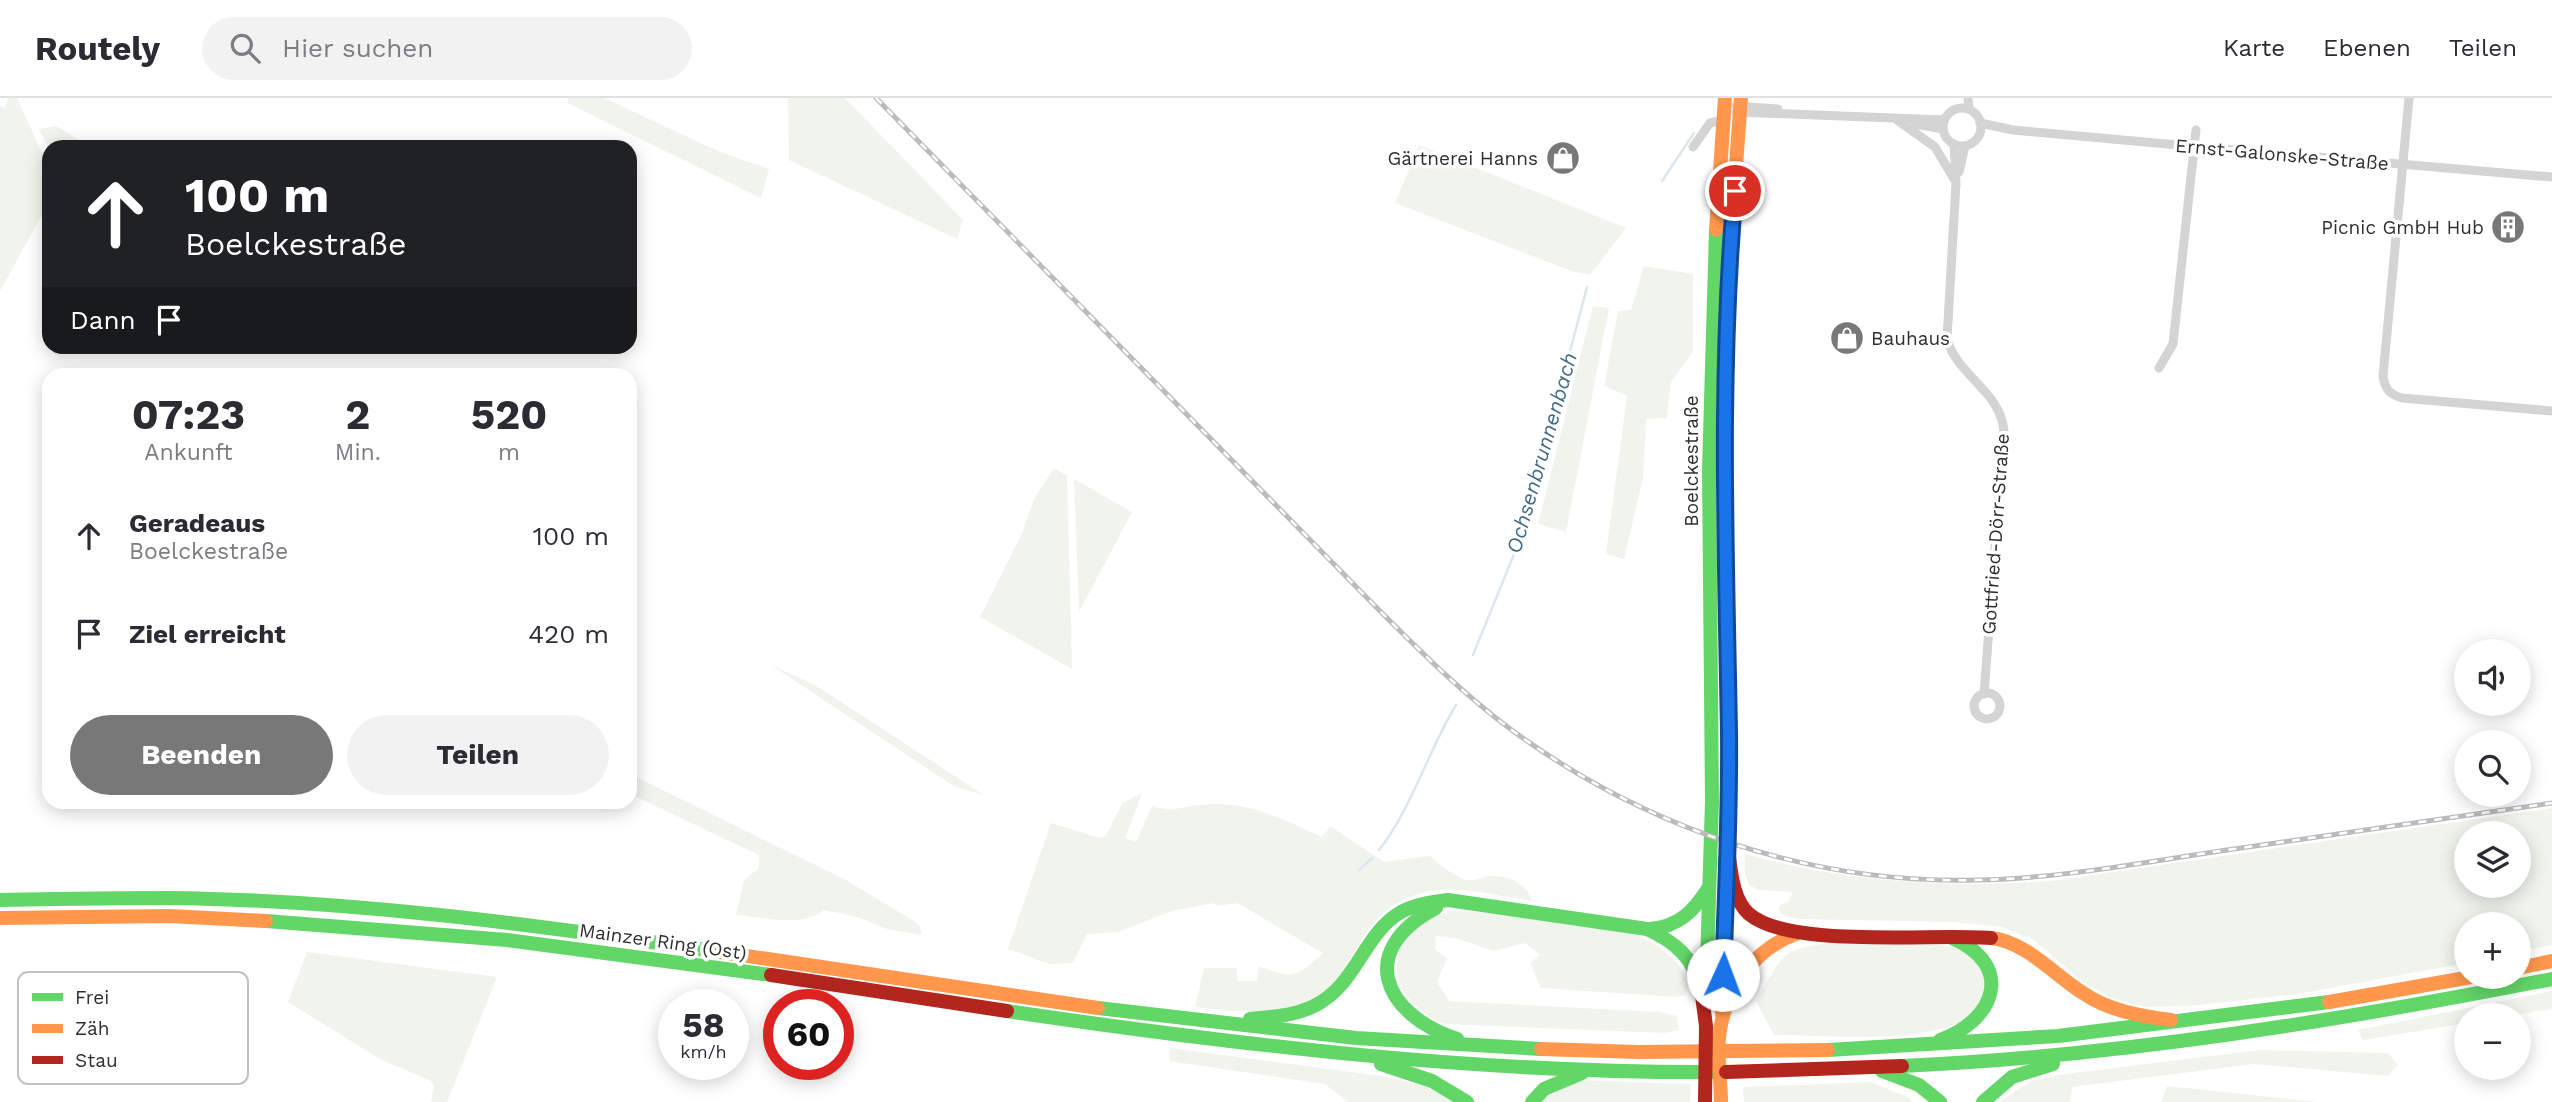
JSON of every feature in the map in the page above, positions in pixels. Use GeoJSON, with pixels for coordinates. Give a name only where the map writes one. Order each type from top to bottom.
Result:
{"type":"FeatureCollection","features":[{"type":"Feature","properties":{"kind":"main road","name":"Boelckestraße"},"geometry":{"type":"LineString","coordinates":[[1728,849],[1726,430],[1729,265],[1741,106]]}},
{"type":"Feature","properties":{"kind":"main road","name":"Boelckestraße"},"geometry":{"type":"LineString","coordinates":[[1704,1102],[1711,824],[1709,431],[1713,265],[1724,109]]}},
{"type":"Feature","properties":{"kind":"main road"},"geometry":{"type":"LineString","coordinates":[[1728,849],[1733,888],[1749,913],[1766,925],[1801,933],[1943,935],[1983,937],[2012,943],[2037,957],[2085,995],[2126,1013],[2175,1021],[2209,1022]]}},
{"type":"Feature","properties":{"kind":"main road"},"geometry":{"type":"LineString","coordinates":[[1721,1102],[1721,1026],[1728,849]]}},
{"type":"Feature","properties":{"kind":"main road"},"geometry":{"type":"LineString","coordinates":[[1647,929],[1668,926],[1686,918],[1709,887]]}},
{"type":"Feature","properties":{"kind":"main road","name":"Mainzer Ring (Ost)"},"geometry":{"type":"LineString","coordinates":[[0,900],[156,898],[282,901],[381,909],[600,933],[925,983],[1198,1021]]}},
{"type":"Feature","properties":{"kind":"main road"},"geometry":{"type":"LineString","coordinates":[[1198,1021],[1274,1018],[1310,1009],[1343,983],[1375,935],[1392,917],[1425,902],[1448,900],[1647,929],[1666,935],[1680,945],[1693,965],[1706,1000]]}},
{"type":"Feature","properties":{"kind":"main road"},"geometry":{"type":"LineString","coordinates":[[1472,903],[1439,907],[1416,917],[1406,926],[1389,957],[1390,988],[1401,1010],[1420,1026],[1451,1038],[1507,1049]]}},
{"type":"Feature","properties":{"kind":"main road","name":"Mainzer Ring (Ost)"},"geometry":{"type":"LineString","coordinates":[[0,918],[155,915],[280,919],[481,936],[1163,1034],[1352,1056]]}},
{"type":"Feature","properties":{"kind":"main road"},"geometry":{"type":"LineString","coordinates":[[1721,1026],[1743,974],[1755,957],[1776,941],[1801,933]]}},
{"type":"Feature","properties":{"kind":"main road"},"geometry":{"type":"LineString","coordinates":[[1886,1050],[1955,1036],[1975,1026],[1987,1009],[1991,981],[1983,960],[1968,945],[1943,935]]}},
{"type":"Feature","properties":{"kind":"main road"},"geometry":{"type":"LineString","coordinates":[[2531,965],[2552,961]]}},
{"type":"Feature","properties":{"kind":"main road"},"geometry":{"type":"LineString","coordinates":[[1352,1056],[1591,1070],[1748,1072],[1873,1068],[2116,1050],[2291,1027],[2552,979]]}},
{"type":"Feature","properties":{"kind":"main road"},"geometry":{"type":"LineString","coordinates":[[1198,1021],[1353,1038],[1507,1049],[1681,1054],[1886,1050],[2007,1043],[2209,1022],[2454,980]]}},
{"type":"Feature","properties":{"kind":"main road"},"geometry":{"type":"LineString","coordinates":[[1983,1102],[2004,1082],[2022,1072],[2116,1050]]}},
{"type":"Feature","properties":{"kind":"main road"},"geometry":{"type":"LineString","coordinates":[[1352,1056],[1432,1081],[1467,1102]]}},
{"type":"Feature","properties":{"kind":"main road"},"geometry":{"type":"LineString","coordinates":[[1873,1068],[1919,1085],[1940,1102]]}},
{"type":"Feature","properties":{"kind":"main road"},"geometry":{"type":"LineString","coordinates":[[1532,1102],[1544,1088],[1591,1070]]}},
{"type":"Feature","properties":{"kind":"street"},"geometry":{"type":"LineString","coordinates":[[1961,98],[1958,108],[1944,125],[1946,137],[1954,144],[1965,146],[1974,142],[1979,134],[1980,123],[1969,109],[1968,98]]}},
{"type":"Feature","properties":{"kind":"street"},"geometry":{"type":"LineString","coordinates":[[2409,98],[2383,376],[2385,387],[2391,395],[2402,398],[2552,411]]}},
{"type":"Feature","properties":{"kind":"street"},"geometry":{"type":"LineString","coordinates":[[1693,147],[1724,109],[1741,106],[1944,125]]}},
{"type":"Feature","properties":{"kind":"street"},"geometry":{"type":"LineString","coordinates":[[1958,108],[1969,109]]}},
{"type":"Feature","properties":{"kind":"street"},"geometry":{"type":"LineString","coordinates":[[1897,120],[1935,147],[1956,183]]}},
{"type":"Feature","properties":{"kind":"street","name":"Ernst-Galonske-Straße"},"geometry":{"type":"LineString","coordinates":[[1980,123],[2013,130],[2193,147],[2552,177]]}},
{"type":"Feature","properties":{"kind":"street","name":"Ernst-Galonske-Straße"},"geometry":{"type":"LineString","coordinates":[[1979,134],[2013,130]]}},
{"type":"Feature","properties":{"kind":"street"},"geometry":{"type":"LineString","coordinates":[[2159,368],[2174,344],[2196,130]]}},
{"type":"Feature","properties":{"kind":"street","name":"Gottfried-Dörr-Straße"},"geometry":{"type":"LineString","coordinates":[[1954,144],[1956,183],[1947,340],[1957,359],[1994,400],[2000,411],[2004,431],[1984,694]]}},
{"type":"Feature","properties":{"kind":"street","name":"Gottfried-Dörr-Straße"},"geometry":{"type":"LineString","coordinates":[[1956,183],[1965,146]]}},
{"type":"Feature","properties":{"kind":"shaded area"},"geometry":{"type":"Polygon","coordinates":[[[8,98],[17,98],[42,153],[42,217],[0,291],[0,106],[5,108],[8,98]]]}},
{"type":"Feature","properties":{"kind":"shaded area"},"geometry":{"type":"Polygon","coordinates":[[[569,98],[604,98],[720,152],[769,169],[761,198],[567,103],[569,98]]]}},
{"type":"Feature","properties":{"kind":"shaded area"},"geometry":{"type":"Polygon","coordinates":[[[788,98],[845,98],[963,220],[957,239],[789,160],[788,98]]]}},
{"type":"Feature","properties":{"kind":"shaded area"},"geometry":{"type":"Polygon","coordinates":[[[57,126],[78,140],[45,140],[39,129],[57,126]]]}},
{"type":"Feature","properties":{"kind":"shaded area"},"geometry":{"type":"Polygon","coordinates":[[[1419,145],[1626,228],[1590,275],[1571,271],[1395,203],[1419,145]]]}},
{"type":"Feature","properties":{"kind":"shaded area"},"geometry":{"type":"Polygon","coordinates":[[[1644,266],[1693,274],[1693,351],[1671,382],[1667,418],[1646,419],[1643,478],[1624,559],[1606,554],[1627,396],[1604,386],[1618,311],[1631,310],[1644,266]]]}},
{"type":"Feature","properties":{"kind":"shaded area"},"geometry":{"type":"Polygon","coordinates":[[[1593,306],[1609,308],[1566,532],[1538,524],[1593,306]]]}},
{"type":"Feature","properties":{"kind":"shaded area"},"geometry":{"type":"Polygon","coordinates":[[[1054,468],[1067,476],[1072,669],[980,617],[1023,531],[1034,499],[1054,468]]]}},
{"type":"Feature","properties":{"kind":"shaded area"},"geometry":{"type":"Polygon","coordinates":[[[1074,479],[1132,512],[1079,612],[1074,479]]]}},
{"type":"Feature","properties":{"kind":"shaded area"},"geometry":{"type":"Polygon","coordinates":[[[771,665],[815,685],[984,795],[955,787],[771,665]]]}},
{"type":"Feature","properties":{"kind":"shaded area"},"geometry":{"type":"Polygon","coordinates":[[[637,777],[846,880],[919,924],[922,935],[887,929],[857,917],[824,910],[805,919],[794,920],[736,915],[744,880],[759,868],[759,855],[637,797],[637,777]]]}},
{"type":"Feature","properties":{"kind":"shaded area"},"geometry":{"type":"Polygon","coordinates":[[[1142,793],[1125,838],[1136,842],[1152,806],[1171,809],[1199,805],[1233,805],[1264,812],[1322,837],[1330,826],[1384,862],[1430,856],[1452,873],[1467,880],[1488,876],[1509,878],[1526,889],[1532,901],[1461,890],[1419,894],[1396,904],[1380,917],[1324,993],[1307,1003],[1280,1010],[1237,1011],[1195,1007],[1204,968],[1237,968],[1237,981],[1257,981],[1259,966],[1280,973],[1294,974],[1323,953],[1237,903],[1217,906],[1213,903],[1172,911],[1118,932],[1087,934],[1073,963],[1050,964],[1008,949],[1051,823],[1100,838],[1106,836],[1122,803],[1142,793]]]}},
{"type":"Feature","properties":{"kind":"shaded area"},"geometry":{"type":"Polygon","coordinates":[[[2552,808],[2552,945],[2531,949],[2531,912],[2454,912],[2454,965],[2298,994],[2190,1006],[2145,1007],[2111,998],[2080,980],[2034,940],[2002,927],[1953,922],[1801,919],[1784,916],[1778,910],[1781,904],[1788,902],[1793,892],[1759,890],[1749,885],[1745,874],[1745,854],[1859,877],[1935,883],[2051,881],[2454,822],[2454,898],[2531,898],[2531,821],[2463,821],[2552,808]]]}},
{"type":"Feature","properties":{"kind":"shaded area"},"geometry":{"type":"Polygon","coordinates":[[[1449,911],[1502,915],[1634,935],[1657,946],[1674,959],[1685,976],[1687,985],[1686,995],[1676,997],[1541,988],[1530,963],[1540,955],[1525,943],[1493,951],[1456,938],[1436,936],[1435,950],[1447,958],[1437,982],[1449,1001],[1660,1012],[1677,1016],[1679,1030],[1665,1033],[1445,1024],[1423,1012],[1408,998],[1399,982],[1397,965],[1400,949],[1410,934],[1427,921],[1449,911]]]}},
{"type":"Feature","properties":{"kind":"shaded area"},"geometry":{"type":"Polygon","coordinates":[[[1846,941],[1926,942],[1966,952],[1979,962],[1986,976],[1978,1013],[1956,1024],[1906,1035],[1774,1035],[1756,1001],[1781,960],[1798,949],[1846,941]]]}},
{"type":"Feature","properties":{"kind":"shaded area"},"geometry":{"type":"Polygon","coordinates":[[[307,952],[497,977],[447,1102],[431,1102],[434,1085],[431,1081],[380,1059],[288,1002],[307,952]]]}},
{"type":"Feature","properties":{"kind":"shaded area"},"geometry":{"type":"Polygon","coordinates":[[[2552,991],[2552,1009],[2531,1012],[2531,1003],[2492,1003],[2552,991]]]}},
{"type":"Feature","properties":{"kind":"shaded area"},"geometry":{"type":"Polygon","coordinates":[[[2454,1011],[2454,1025],[2363,1040],[2358,1030],[2454,1011]]]}},
{"type":"Feature","properties":{"kind":"shaded area"},"geometry":{"type":"Polygon","coordinates":[[[1170,1048],[1382,1076],[1421,1085],[1457,1102],[1348,1102],[1325,1084],[1169,1061],[1170,1048]]]}},
{"type":"Feature","properties":{"kind":"shaded area"},"geometry":{"type":"Polygon","coordinates":[[[2260,1050],[2388,1053],[2398,1065],[2388,1076],[2254,1064],[2072,1087],[2070,1102],[1999,1102],[2031,1081],[2057,1075],[2260,1050]]]}},
{"type":"Feature","properties":{"kind":"shaded area"},"geometry":{"type":"Polygon","coordinates":[[[1579,1080],[1691,1084],[1690,1102],[1538,1102],[1579,1080]]]}},
{"type":"Feature","properties":{"kind":"shaded area"},"geometry":{"type":"Polygon","coordinates":[[[1872,1082],[1909,1098],[1912,1102],[1744,1102],[1743,1087],[1872,1082]]]}},
{"type":"Feature","properties":{"kind":"shaded area"},"geometry":{"type":"Polygon","coordinates":[[[2167,1086],[2319,1102],[2161,1102],[2167,1086]]]}},
{"type":"Feature","properties":{"kind":"waterway","name":"Ochsenbrunnenbach"},"geometry":{"type":"LineString","coordinates":[[1662,181],[1694,133]]}},
{"type":"Feature","properties":{"kind":"waterway","name":"Ochsenbrunnenbach"},"geometry":{"type":"LineString","coordinates":[[1473,655],[1521,537],[1587,287]]}},
{"type":"Feature","properties":{"kind":"waterway","name":"Ochsenbrunnenbach"},"geometry":{"type":"LineString","coordinates":[[1379,850],[1401,816],[1456,705]]}},
{"type":"Feature","properties":{"kind":"waterway","name":"Ochsenbrunnenbach"},"geometry":{"type":"LineString","coordinates":[[1359,870],[1372,858]]}},
{"type":"Feature","properties":{"kind":"railway"},"geometry":{"type":"LineString","coordinates":[[876,98],[1377,608],[1460,688],[1513,731],[1564,765],[1618,796],[1674,822],[1791,860],[1851,872],[1913,879],[1975,880],[2098,870],[2552,803]]}},
{"type":"Feature","properties":{"kind":"traffic: fast"},"geometry":{"type":"LineString","coordinates":[[1706,995],[1712,801],[1709,470],[1716,230]]}},
{"type":"Feature","properties":{"kind":"traffic: fast"},"geometry":{"type":"LineString","coordinates":[[1727,736],[1726,430],[1730,246]]}},
{"type":"Feature","properties":{"kind":"traffic: fast"},"geometry":{"type":"LineString","coordinates":[[1649,929],[1669,925],[1685,916],[1709,887]]}},
{"type":"Feature","properties":{"kind":"traffic: fast"},"geometry":{"type":"LineString","coordinates":[[0,900],[169,898],[304,903],[439,915],[707,950]]}},
{"type":"Feature","properties":{"kind":"traffic: fast"},"geometry":{"type":"LineString","coordinates":[[1250,1019],[1290,1014],[1314,1006],[1329,997],[1388,921],[1412,907],[1448,900],[1647,929],[1682,952],[1698,977],[1701,988]]}},
{"type":"Feature","properties":{"kind":"traffic: fast"},"geometry":{"type":"LineString","coordinates":[[1436,908],[1411,925],[1395,943],[1388,961],[1388,980],[1396,998],[1411,1014],[1431,1028],[1457,1039]]}},
{"type":"Feature","properties":{"kind":"traffic: fast"},"geometry":{"type":"LineString","coordinates":[[266,921],[507,940],[771,975]]}},
{"type":"Feature","properties":{"kind":"traffic: fast"},"geometry":{"type":"LineString","coordinates":[[1940,1040],[1959,1031],[1974,1019],[1985,1006],[1991,992],[1991,977],[1985,963],[1972,949],[1952,938]]}},
{"type":"Feature","properties":{"kind":"traffic: fast"},"geometry":{"type":"LineString","coordinates":[[1902,1066],[2147,1045],[2391,1009],[2552,979]]}},
{"type":"Feature","properties":{"kind":"traffic: fast"},"geometry":{"type":"LineString","coordinates":[[1828,1050],[2058,1036],[2329,1002]]}},
{"type":"Feature","properties":{"kind":"traffic: fast"},"geometry":{"type":"LineString","coordinates":[[1098,1008],[1356,1038],[1541,1049]]}},
{"type":"Feature","properties":{"kind":"traffic: fast"},"geometry":{"type":"LineString","coordinates":[[1007,1011],[1186,1036],[1455,1063],[1726,1072]]}},
{"type":"Feature","properties":{"kind":"traffic: fast"},"geometry":{"type":"LineString","coordinates":[[1381,1064],[1432,1081],[1467,1102]]}},
{"type":"Feature","properties":{"kind":"traffic: fast"},"geometry":{"type":"LineString","coordinates":[[1983,1102],[2012,1077],[2053,1064]]}},
{"type":"Feature","properties":{"kind":"traffic: fast"},"geometry":{"type":"LineString","coordinates":[[1882,1071],[1919,1085],[1940,1102]]}},
{"type":"Feature","properties":{"kind":"traffic: fast"},"geometry":{"type":"LineString","coordinates":[[1532,1102],[1544,1089],[1582,1073]]}},
{"type":"Feature","properties":{"kind":"traffic: slow"},"geometry":{"type":"LineString","coordinates":[[1716,230],[1725,98]]}},
{"type":"Feature","properties":{"kind":"traffic: slow"},"geometry":{"type":"LineString","coordinates":[[1730,246],[1741,98]]}},
{"type":"Feature","properties":{"kind":"traffic: slow"},"geometry":{"type":"LineString","coordinates":[[1722,1013],[1728,849],[1727,736]]}},
{"type":"Feature","properties":{"kind":"traffic: slow"},"geometry":{"type":"LineString","coordinates":[[0,918],[170,916],[266,921]]}},
{"type":"Feature","properties":{"kind":"traffic: slow"},"geometry":{"type":"LineString","coordinates":[[1721,1102],[1718,1053],[1727,1004],[1743,974],[1754,961],[1767,950],[1796,934]]}},
{"type":"Feature","properties":{"kind":"traffic: slow"},"geometry":{"type":"LineString","coordinates":[[1991,938],[2028,952],[2093,999],[2114,1008],[2171,1020]]}},
{"type":"Feature","properties":{"kind":"traffic: slow"},"geometry":{"type":"LineString","coordinates":[[707,950],[1098,1008]]}},
{"type":"Feature","properties":{"kind":"traffic: slow"},"geometry":{"type":"LineString","coordinates":[[2531,965],[2552,961]]}},
{"type":"Feature","properties":{"kind":"traffic: slow"},"geometry":{"type":"LineString","coordinates":[[2329,1002],[2454,980]]}},
{"type":"Feature","properties":{"kind":"traffic: slow"},"geometry":{"type":"LineString","coordinates":[[1541,1049],[1638,1052],[1828,1050]]}},
{"type":"Feature","properties":{"kind":"traffic: jam"},"geometry":{"type":"LineString","coordinates":[[1728,849],[1733,884],[1743,908],[1769,925],[1829,936],[1991,938]]}},
{"type":"Feature","properties":{"kind":"traffic: jam"},"geometry":{"type":"LineString","coordinates":[[771,975],[1007,1011]]}},
{"type":"Feature","properties":{"kind":"traffic: jam"},"geometry":{"type":"LineString","coordinates":[[1701,988],[1706,1026],[1705,1102]]}},
{"type":"Feature","properties":{"kind":"traffic: jam"},"geometry":{"type":"LineString","coordinates":[[1726,1072],[1902,1066]]}},
{"type":"Feature","properties":{"kind":"place","name":"Gärtnerei Hanns"},"geometry":{"type":"Point","coordinates":[1563,158]}},
{"type":"Feature","properties":{"kind":"place","name":"Picnic GmbH Hub"},"geometry":{"type":"Point","coordinates":[2508,227]}},
{"type":"Feature","properties":{"kind":"place","name":"Bauhaus"},"geometry":{"type":"Point","coordinates":[1847,338]}},
{"type":"Feature","properties":{"kind":"route"},"geometry":{"type":"LineString","coordinates":[[1723,975],[1729,734],[1726,430],[1729,265],[1735,191]]}}]}
